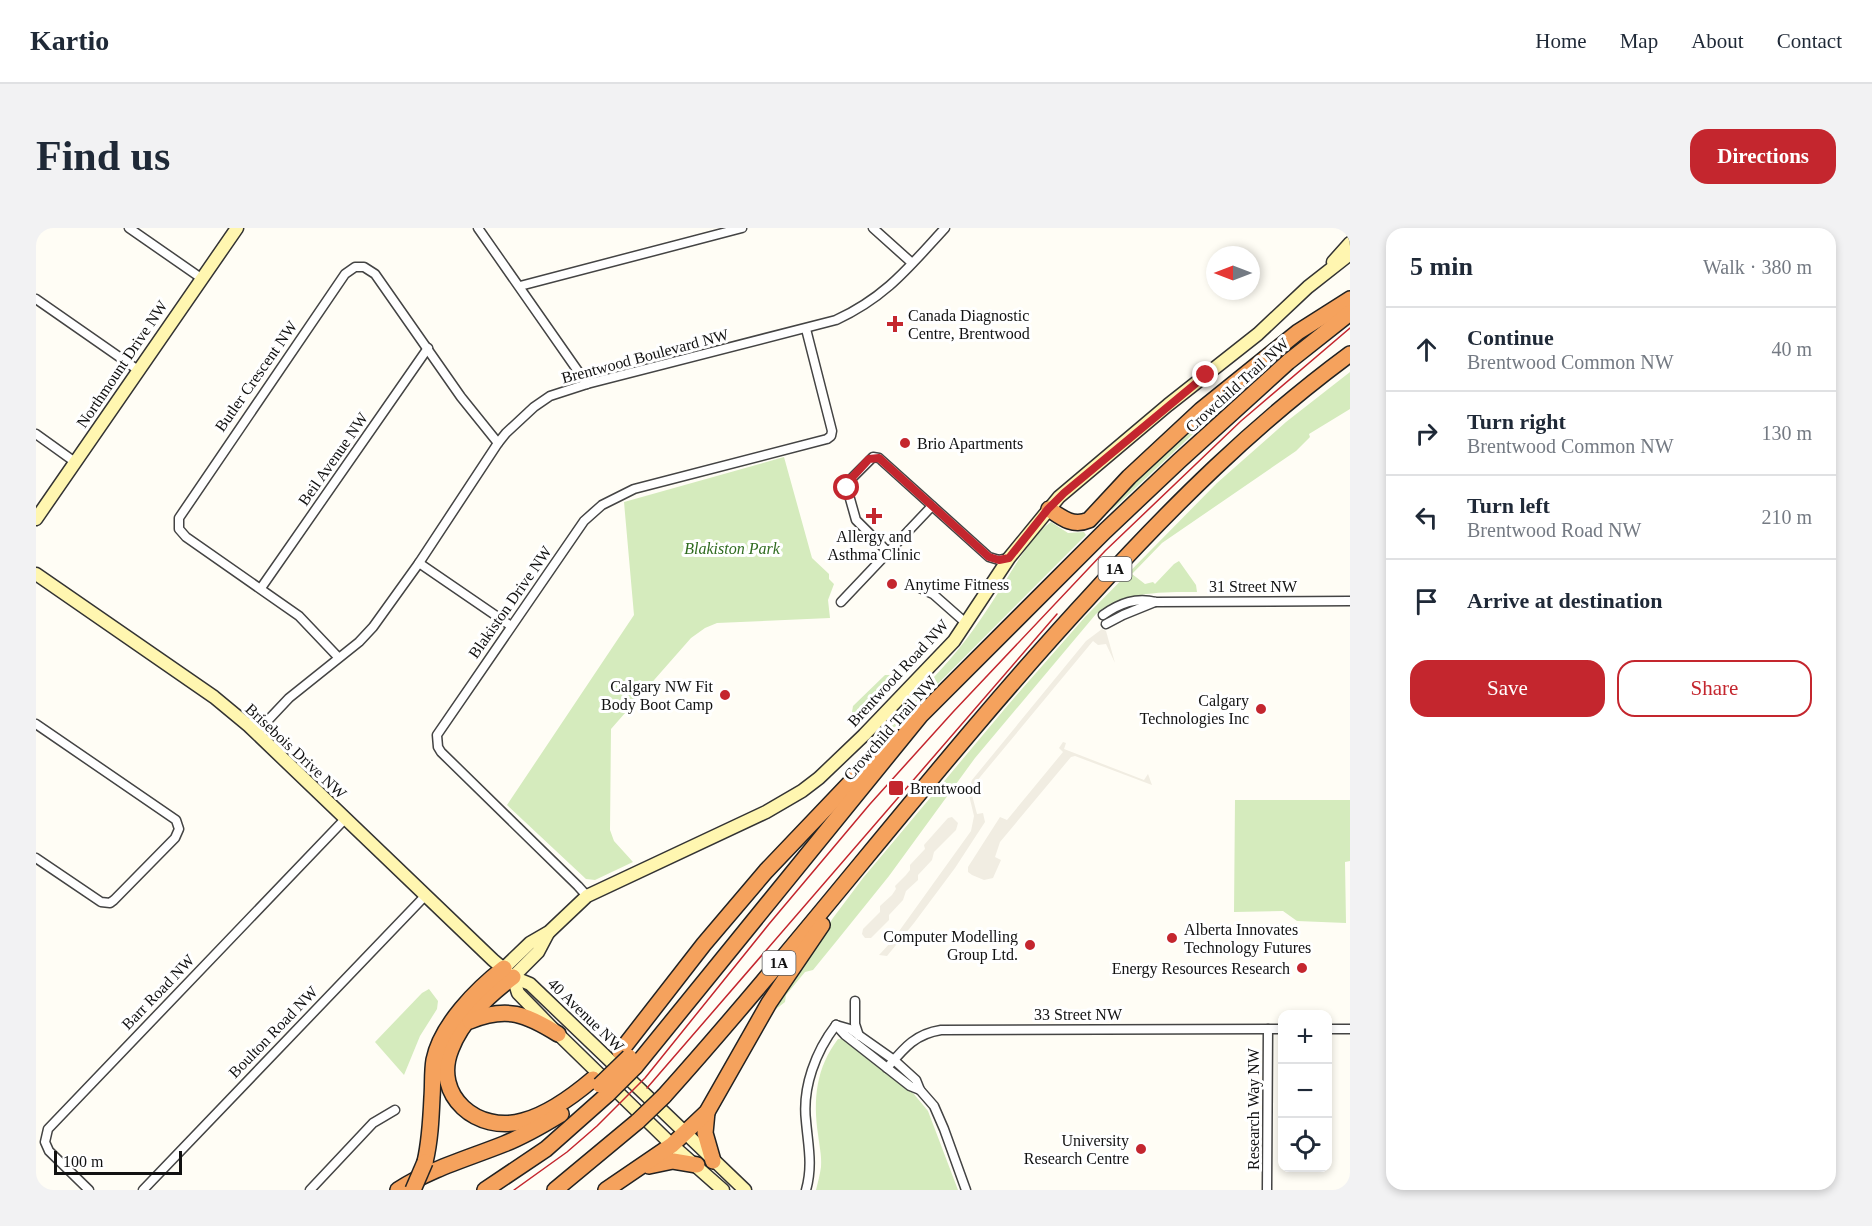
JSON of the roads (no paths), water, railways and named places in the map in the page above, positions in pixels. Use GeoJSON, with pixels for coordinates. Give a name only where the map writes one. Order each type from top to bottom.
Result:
{"type":"FeatureCollection","features":[{"type":"Feature","properties":{"kind":"highway"},"geometry":{"type":"LineString","coordinates":[[1048,509],[1071,523],[1089,520],[1129,477],[1201,410],[1298,332],[1350,299]]}},
{"type":"Feature","properties":{"kind":"highway","name":"Crowchild Trail NW"},"geometry":{"type":"LineString","coordinates":[[485,1190],[546,1149],[600,1086],[628,1059],[659,1038],[920,717],[1105,531],[1288,362],[1350,313]]}},
{"type":"Feature","properties":{"kind":"highway","name":"1A"},"geometry":{"type":"LineString","coordinates":[[555,1190],[587,1165],[664,1096],[733,1019],[1034,657],[1132,550],[1196,485],[1260,426],[1292,398],[1350,354]]}},
{"type":"Feature","properties":{"kind":"highway"},"geometry":{"type":"LineString","coordinates":[[398,1190],[456,1162],[538,1128],[600,1086],[628,1059],[704,944],[766,871],[884,746],[920,717]]}},
{"type":"Feature","properties":{"kind":"highway"},"geometry":{"type":"LineString","coordinates":[[606,1190],[672,1145],[707,1112],[769,1003],[835,905],[841,888]]}},
{"type":"Feature","properties":{"kind":"highway"},"geometry":{"type":"LineString","coordinates":[[508,973],[468,1022],[450,1050],[447,1073],[457,1100],[468,1113],[477,1118],[490,1123],[506,1124],[529,1119],[600,1086]]}},
{"type":"Feature","properties":{"kind":"highway"},"geometry":{"type":"LineString","coordinates":[[413,1190],[426,1162],[430,1137],[434,1061],[440,1041],[451,1023],[487,981],[508,973]]}},
{"type":"Feature","properties":{"kind":"highway"},"geometry":{"type":"LineString","coordinates":[[468,1022],[492,1013],[508,1012],[530,1017],[558,1034]]}},
{"type":"Feature","properties":{"kind":"highway"},"geometry":{"type":"LineString","coordinates":[[707,1112],[705,1133],[713,1161]]}},
{"type":"Feature","properties":{"kind":"highway"},"geometry":{"type":"LineString","coordinates":[[640,1168],[673,1161],[697,1165]]}},
{"type":"Feature","properties":{"kind":"street"},"geometry":{"type":"LineString","coordinates":[[129,228],[201,279]]}},
{"type":"Feature","properties":{"kind":"street","name":"Northmount Drive NW"},"geometry":{"type":"LineString","coordinates":[[36,519],[237,228]]}},
{"type":"Feature","properties":{"kind":"street"},"geometry":{"type":"LineString","coordinates":[[478,228],[587,384]]}},
{"type":"Feature","properties":{"kind":"street"},"geometry":{"type":"LineString","coordinates":[[520,286],[742,228]]}},
{"type":"Feature","properties":{"kind":"street"},"geometry":{"type":"LineString","coordinates":[[873,228],[912,264]]}},
{"type":"Feature","properties":{"kind":"street","name":"Brentwood Boulevard NW"},"geometry":{"type":"LineString","coordinates":[[256,733],[289,698],[359,642],[373,627],[419,563],[498,443],[534,407],[550,396],[587,384],[836,320],[856,310],[887,289],[945,228]]}},
{"type":"Feature","properties":{"kind":"street"},"geometry":{"type":"LineString","coordinates":[[1347,249],[1350,233]]}},
{"type":"Feature","properties":{"kind":"street","name":"Brentwood Road NW"},"geometry":{"type":"LineString","coordinates":[[508,973],[530,943],[549,932],[587,896],[766,812],[819,778],[924,674],[967,624],[1009,558],[1048,509],[1110,453],[1258,334],[1326,273],[1347,249]]}},
{"type":"Feature","properties":{"kind":"street","name":"Butler Crescent NW"},"geometry":{"type":"LineString","coordinates":[[338,657],[299,616],[186,537],[179,529],[179,518],[345,274],[355,267],[369,269],[428,348],[461,397],[498,443]]}},
{"type":"Feature","properties":{"kind":"street"},"geometry":{"type":"LineString","coordinates":[[36,299],[138,370]]}},
{"type":"Feature","properties":{"kind":"street","name":"Blakiston Drive NW"},"geometry":{"type":"LineString","coordinates":[[587,896],[438,747],[436,735],[585,521],[602,505],[634,489],[827,439],[831,436],[832,430],[806,328]]}},
{"type":"Feature","properties":{"kind":"street","name":"Beil Avenue NW"},"geometry":{"type":"LineString","coordinates":[[261,588],[428,348]]}},
{"type":"Feature","properties":{"kind":"street"},"geometry":{"type":"LineString","coordinates":[[36,434],[75,462]]}},
{"type":"Feature","properties":{"kind":"street"},"geometry":{"type":"LineString","coordinates":[[887,551],[856,520],[847,488],[848,482],[869,459],[879,458],[989,557],[999,560],[1009,558]]}},
{"type":"Feature","properties":{"kind":"street"},"geometry":{"type":"LineString","coordinates":[[841,602],[932,506]]}},
{"type":"Feature","properties":{"kind":"street"},"geometry":{"type":"LineString","coordinates":[[419,563],[510,626]]}},
{"type":"Feature","properties":{"kind":"street","name":"Brisebois Drive NW"},"geometry":{"type":"LineString","coordinates":[[36,574],[214,697],[256,733],[508,973]]}},
{"type":"Feature","properties":{"kind":"street"},"geometry":{"type":"LineString","coordinates":[[920,588],[933,594],[967,624]]}},
{"type":"Feature","properties":{"kind":"street","name":"31 Street NW"},"geometry":{"type":"LineString","coordinates":[[1103,615],[1125,602],[1142,599],[1156,602],[1350,601]]}},
{"type":"Feature","properties":{"kind":"street","name":"31 Street NW"},"geometry":{"type":"LineString","coordinates":[[1106,624],[1156,602]]}},
{"type":"Feature","properties":{"kind":"street"},"geometry":{"type":"LineString","coordinates":[[36,724],[176,820],[179,829],[175,838],[114,900],[106,904],[36,858]]}},
{"type":"Feature","properties":{"kind":"street","name":"Barr Road NW"},"geometry":{"type":"LineString","coordinates":[[89,1190],[49,1151],[45,1142],[48,1129],[345,819]]}},
{"type":"Feature","properties":{"kind":"street","name":"Boulton Road NW"},"geometry":{"type":"LineString","coordinates":[[144,1190],[425,896]]}},
{"type":"Feature","properties":{"kind":"street","name":"40 Avenue NW"},"geometry":{"type":"LineString","coordinates":[[508,973],[518,993],[558,1034],[672,1145],[723,1190]]}},
{"type":"Feature","properties":{"kind":"street","name":"40 Avenue NW"},"geometry":{"type":"LineString","coordinates":[[508,973],[530,984],[745,1190]]}},
{"type":"Feature","properties":{"kind":"street"},"geometry":{"type":"LineString","coordinates":[[855,1001],[855,1024],[859,1036]]}},
{"type":"Feature","properties":{"kind":"street"},"geometry":{"type":"LineString","coordinates":[[836,1024],[848,1028],[894,1060],[916,1080],[920,1089],[934,1106],[966,1190]]}},
{"type":"Feature","properties":{"kind":"street"},"geometry":{"type":"LineString","coordinates":[[836,1024],[844,1035],[910,1086],[920,1089]]}},
{"type":"Feature","properties":{"kind":"street"},"geometry":{"type":"LineString","coordinates":[[806,1190],[811,1166],[805,1119],[807,1090],[821,1047],[836,1024]]}},
{"type":"Feature","properties":{"kind":"street","name":"Research Way NW"},"geometry":{"type":"LineString","coordinates":[[1268,1029],[1268,1190]]}},
{"type":"Feature","properties":{"kind":"street","name":"33 Street NW"},"geometry":{"type":"LineString","coordinates":[[887,1068],[918,1036],[941,1030],[1278,1029]]}},
{"type":"Feature","properties":{"kind":"street"},"geometry":{"type":"LineString","coordinates":[[1332,1029],[1350,1029]]}},
{"type":"Feature","properties":{"kind":"street"},"geometry":{"type":"LineString","coordinates":[[310,1190],[374,1123],[395,1110]]}},
{"type":"Feature","properties":{"kind":"tram line"},"geometry":{"type":"LineString","coordinates":[[514,1190],[567,1152],[645,1078],[769,924],[870,804],[1105,551],[1241,421],[1350,328]]}},
{"type":"Feature","properties":{"kind":"tram line"},"geometry":{"type":"LineString","coordinates":[[647,1088],[1057,614]]}},
{"type":"Feature","properties":{"kind":"place","name":"Canada Diagnostic Centre, Brentwood"},"geometry":{"type":"Point","coordinates":[895,324]}},
{"type":"Feature","properties":{"kind":"place","name":"Brio Apartments"},"geometry":{"type":"Point","coordinates":[905,443]}},
{"type":"Feature","properties":{"kind":"place","name":"Allergy and Asthma Clinic"},"geometry":{"type":"Point","coordinates":[874,516]}},
{"type":"Feature","properties":{"kind":"place","name":"Anytime Fitness"},"geometry":{"type":"Point","coordinates":[892,584]}},
{"type":"Feature","properties":{"kind":"place","name":"Calgary NW Fit Body Boot Camp"},"geometry":{"type":"Point","coordinates":[725,695]}},
{"type":"Feature","properties":{"kind":"place","name":"Calgary Technologies Inc"},"geometry":{"type":"Point","coordinates":[1261,709]}},
{"type":"Feature","properties":{"kind":"place","name":"Brentwood"},"geometry":{"type":"Point","coordinates":[896,788]}},
{"type":"Feature","properties":{"kind":"place","name":"Alberta Innovates Technology Futures"},"geometry":{"type":"Point","coordinates":[1172,938]}},
{"type":"Feature","properties":{"kind":"place","name":"Computer Modelling Group Ltd."},"geometry":{"type":"Point","coordinates":[1030,945]}},
{"type":"Feature","properties":{"kind":"place","name":"Energy Resources Research"},"geometry":{"type":"Point","coordinates":[1302,968]}},
{"type":"Feature","properties":{"kind":"place","name":"University Research Centre"},"geometry":{"type":"Point","coordinates":[1141,1149]}},
{"type":"Feature","properties":{"kind":"park label","name":"Blakiston Park"},"geometry":{"type":"Point","coordinates":[732,548]}}]}
